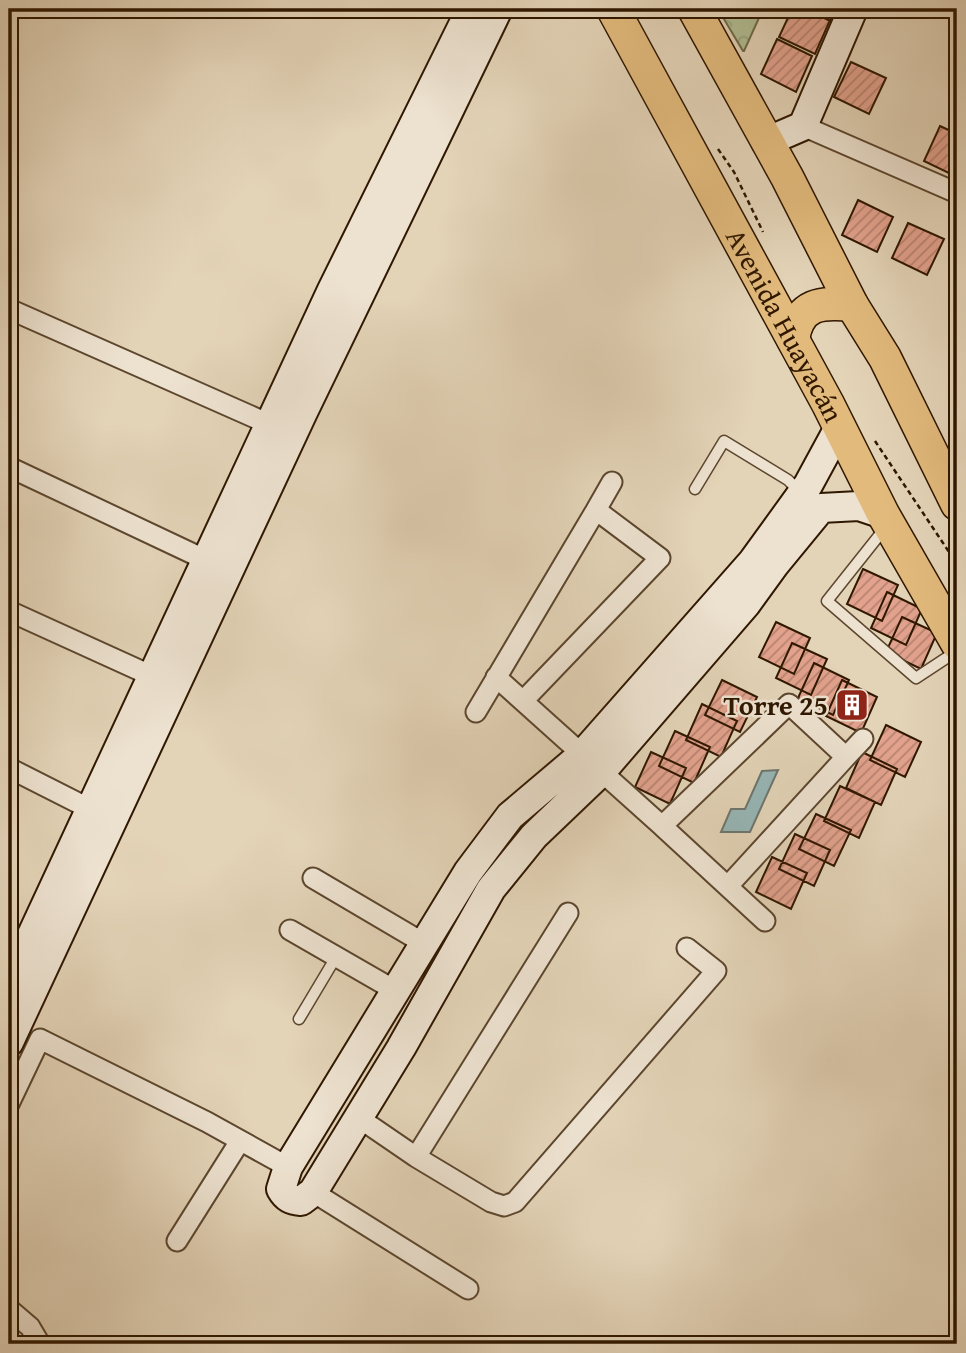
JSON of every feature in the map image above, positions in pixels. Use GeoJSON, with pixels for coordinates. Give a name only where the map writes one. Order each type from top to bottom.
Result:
{"type":"FeatureCollection","features":[{"type":"Feature","properties":{"kind":"main road"},"geometry":{"type":"LineString","coordinates":[[9,984],[206,560],[242,513],[270,424],[332,290],[471,9]]}},
{"type":"Feature","properties":{"kind":"main road"},"geometry":{"type":"LineString","coordinates":[[9,1042],[242,513],[498,9]]}},
{"type":"Feature","properties":{"kind":"main road","name":"Avenida Huayacán"},"geometry":{"type":"LineString","coordinates":[[614,9],[793,339],[886,518],[957,643]]}},
{"type":"Feature","properties":{"kind":"main road"},"geometry":{"type":"LineString","coordinates":[[694,9],[766,142],[788,177],[852,304],[886,358],[957,504]]}},
{"type":"Feature","properties":{"kind":"main road"},"geometry":{"type":"LineString","coordinates":[[766,142],[803,126],[853,9]]}},
{"type":"Feature","properties":{"kind":"main road"},"geometry":{"type":"LineString","coordinates":[[793,339],[800,318],[811,308],[830,303],[852,304]]}},
{"type":"Feature","properties":{"kind":"main road"},"geometry":{"type":"LineString","coordinates":[[592,764],[510,816],[468,872],[288,1167],[281,1189],[285,1196],[301,1201],[313,1192],[453,961],[491,889],[592,764],[737,597],[753,561],[811,501],[839,426]]}},
{"type":"Feature","properties":{"kind":"main road"},"geometry":{"type":"LineString","coordinates":[[811,501],[859,506],[886,518]]}},
{"type":"Feature","properties":{"kind":"main road"},"geometry":{"type":"LineString","coordinates":[[425,944],[453,961]]}},
{"type":"Feature","properties":{"kind":"main road"},"geometry":{"type":"LineString","coordinates":[[402,981],[437,987]]}},
{"type":"Feature","properties":{"kind":"street"},"geometry":{"type":"LineString","coordinates":[[803,126],[957,193]]}},
{"type":"Feature","properties":{"kind":"street"},"geometry":{"type":"LineString","coordinates":[[9,309],[270,424]]}},
{"type":"Feature","properties":{"kind":"street"},"geometry":{"type":"LineString","coordinates":[[9,467],[206,560]]}},
{"type":"Feature","properties":{"kind":"street"},"geometry":{"type":"LineString","coordinates":[[475,712],[612,482]]}},
{"type":"Feature","properties":{"kind":"street"},"geometry":{"type":"LineString","coordinates":[[523,701],[660,558],[596,510]]}},
{"type":"Feature","properties":{"kind":"street"},"geometry":{"type":"LineString","coordinates":[[9,611],[152,676]]}},
{"type":"Feature","properties":{"kind":"street"},"geometry":{"type":"LineString","coordinates":[[496,677],[765,921]]}},
{"type":"Feature","properties":{"kind":"street"},"geometry":{"type":"LineString","coordinates":[[662,826],[789,704],[846,757]]}},
{"type":"Feature","properties":{"kind":"street"},"geometry":{"type":"LineString","coordinates":[[728,886],[863,739]]}},
{"type":"Feature","properties":{"kind":"street"},"geometry":{"type":"LineString","coordinates":[[9,768],[90,808]]}},
{"type":"Feature","properties":{"kind":"street"},"geometry":{"type":"LineString","coordinates":[[313,877],[425,944]]}},
{"type":"Feature","properties":{"kind":"street"},"geometry":{"type":"LineString","coordinates":[[415,1157],[568,913]]}},
{"type":"Feature","properties":{"kind":"street"},"geometry":{"type":"LineString","coordinates":[[290,930],[337,957],[402,981]]}},
{"type":"Feature","properties":{"kind":"street"},"geometry":{"type":"LineString","coordinates":[[359,1118],[415,1157],[491,1202],[504,1206],[516,1202],[716,971],[687,948]]}},
{"type":"Feature","properties":{"kind":"street"},"geometry":{"type":"LineString","coordinates":[[9,1104],[40,1039],[288,1167]]}},
{"type":"Feature","properties":{"kind":"street"},"geometry":{"type":"LineString","coordinates":[[177,1241],[240,1141]]}},
{"type":"Feature","properties":{"kind":"street"},"geometry":{"type":"LineString","coordinates":[[313,1192],[468,1289]]}},
{"type":"Feature","properties":{"kind":"street"},"geometry":{"type":"LineString","coordinates":[[9,1309],[30,1327],[40,1344]]}},
{"type":"Feature","properties":{"kind":"lane"},"geometry":{"type":"LineString","coordinates":[[695,489],[724,441],[788,480],[811,501]]}},
{"type":"Feature","properties":{"kind":"lane"},"geometry":{"type":"LineString","coordinates":[[886,518],[827,601],[916,678],[957,651]]}},
{"type":"Feature","properties":{"kind":"lane"},"geometry":{"type":"LineString","coordinates":[[299,1019],[337,957]]}},
{"type":"Feature","properties":{"kind":"green space"},"geometry":{"type":"Polygon","coordinates":[[[718,9],[763,9],[744,51],[743,51],[718,9]]]}},
{"type":"Feature","properties":{"kind":"water"},"geometry":{"type":"Polygon","coordinates":[[[778,770],[750,832],[721,832],[731,809],[745,809],[762,771],[778,770]]]}},
{"type":"Feature","properties":{"kind":"building"},"geometry":{"type":"Polygon","coordinates":[[[792,9],[811,9],[831,18],[815,54],[779,37],[792,9]]]}},
{"type":"Feature","properties":{"kind":"building"},"geometry":{"type":"Polygon","coordinates":[[[806,9],[838,9],[832,22],[806,9]]]}},
{"type":"Feature","properties":{"kind":"building"},"geometry":{"type":"Polygon","coordinates":[[[777,39],[812,56],[796,92],[761,74],[777,39]]]}},
{"type":"Feature","properties":{"kind":"building"},"geometry":{"type":"Polygon","coordinates":[[[851,62],[886,78],[869,114],[834,97],[851,62]]]}},
{"type":"Feature","properties":{"kind":"building"},"geometry":{"type":"Polygon","coordinates":[[[940,126],[957,134],[957,177],[924,161],[940,126]]]}},
{"type":"Feature","properties":{"kind":"building"},"geometry":{"type":"Polygon","coordinates":[[[858,200],[893,217],[877,252],[842,235],[858,200]]]}},
{"type":"Feature","properties":{"kind":"building"},"geometry":{"type":"Polygon","coordinates":[[[908,223],[944,239],[927,275],[892,258],[908,223]]]}},
{"type":"Feature","properties":{"kind":"building","name":"Torre 25"},"geometry":{"type":"Polygon","coordinates":[[[863,569],[898,585],[882,621],[847,604],[863,569]]]}},
{"type":"Feature","properties":{"kind":"building","name":"Torre 25"},"geometry":{"type":"Polygon","coordinates":[[[887,592],[922,609],[906,645],[871,628],[887,592]]]}},
{"type":"Feature","properties":{"kind":"building","name":"Torre 25"},"geometry":{"type":"Polygon","coordinates":[[[902,617],[937,633],[921,669],[886,652],[902,617]]]}},
{"type":"Feature","properties":{"kind":"building","name":"Torre 25"},"geometry":{"type":"Polygon","coordinates":[[[776,622],[810,638],[794,674],[759,657],[776,622]]]}},
{"type":"Feature","properties":{"kind":"building","name":"Torre 25"},"geometry":{"type":"Polygon","coordinates":[[[792,643],[827,659],[811,695],[776,678],[792,643]]]}},
{"type":"Feature","properties":{"kind":"building","name":"Torre 25"},"geometry":{"type":"Polygon","coordinates":[[[814,663],[849,680],[833,715],[798,698],[814,663]]]}},
{"type":"Feature","properties":{"kind":"building","name":"Torre 25"},"geometry":{"type":"Polygon","coordinates":[[[722,680],[757,697],[740,732],[705,715],[722,680]]]}},
{"type":"Feature","properties":{"kind":"building","name":"Torre 25"},"geometry":{"type":"Polygon","coordinates":[[[842,680],[877,697],[861,733],[826,716],[842,680]]]}},
{"type":"Feature","properties":{"kind":"building","name":"Torre 25"},"geometry":{"type":"Polygon","coordinates":[[[702,704],[737,721],[721,757],[686,740],[702,704]]]}},
{"type":"Feature","properties":{"kind":"building","name":"Torre 25"},"geometry":{"type":"Polygon","coordinates":[[[886,725],[921,742],[905,777],[870,760],[886,725]]]}},
{"type":"Feature","properties":{"kind":"building","name":"Torre 25"},"geometry":{"type":"Polygon","coordinates":[[[675,731],[710,747],[694,783],[659,766],[675,731]]]}},
{"type":"Feature","properties":{"kind":"building","name":"Torre 25"},"geometry":{"type":"Polygon","coordinates":[[[651,752],[686,768],[670,804],[635,787],[651,752]]]}},
{"type":"Feature","properties":{"kind":"building","name":"Torre 25"},"geometry":{"type":"Polygon","coordinates":[[[862,752],[897,769],[881,805],[846,788],[862,752]]]}},
{"type":"Feature","properties":{"kind":"building","name":"Torre 25"},"geometry":{"type":"Polygon","coordinates":[[[840,786],[875,802],[859,838],[824,821],[840,786]]]}},
{"type":"Feature","properties":{"kind":"building"},"geometry":{"type":"Polygon","coordinates":[[[816,814],[851,830],[834,866],[799,849],[816,814]]]}},
{"type":"Feature","properties":{"kind":"building"},"geometry":{"type":"Polygon","coordinates":[[[795,834],[830,850],[814,886],[779,869],[795,834]]]}},
{"type":"Feature","properties":{"kind":"building"},"geometry":{"type":"Polygon","coordinates":[[[772,857],[807,873],[791,909],[756,892],[772,857]]]}},
{"type":"Feature","properties":{"kind":"place","name":"Torre 25"},"geometry":{"type":"Point","coordinates":[852,705]}}]}
